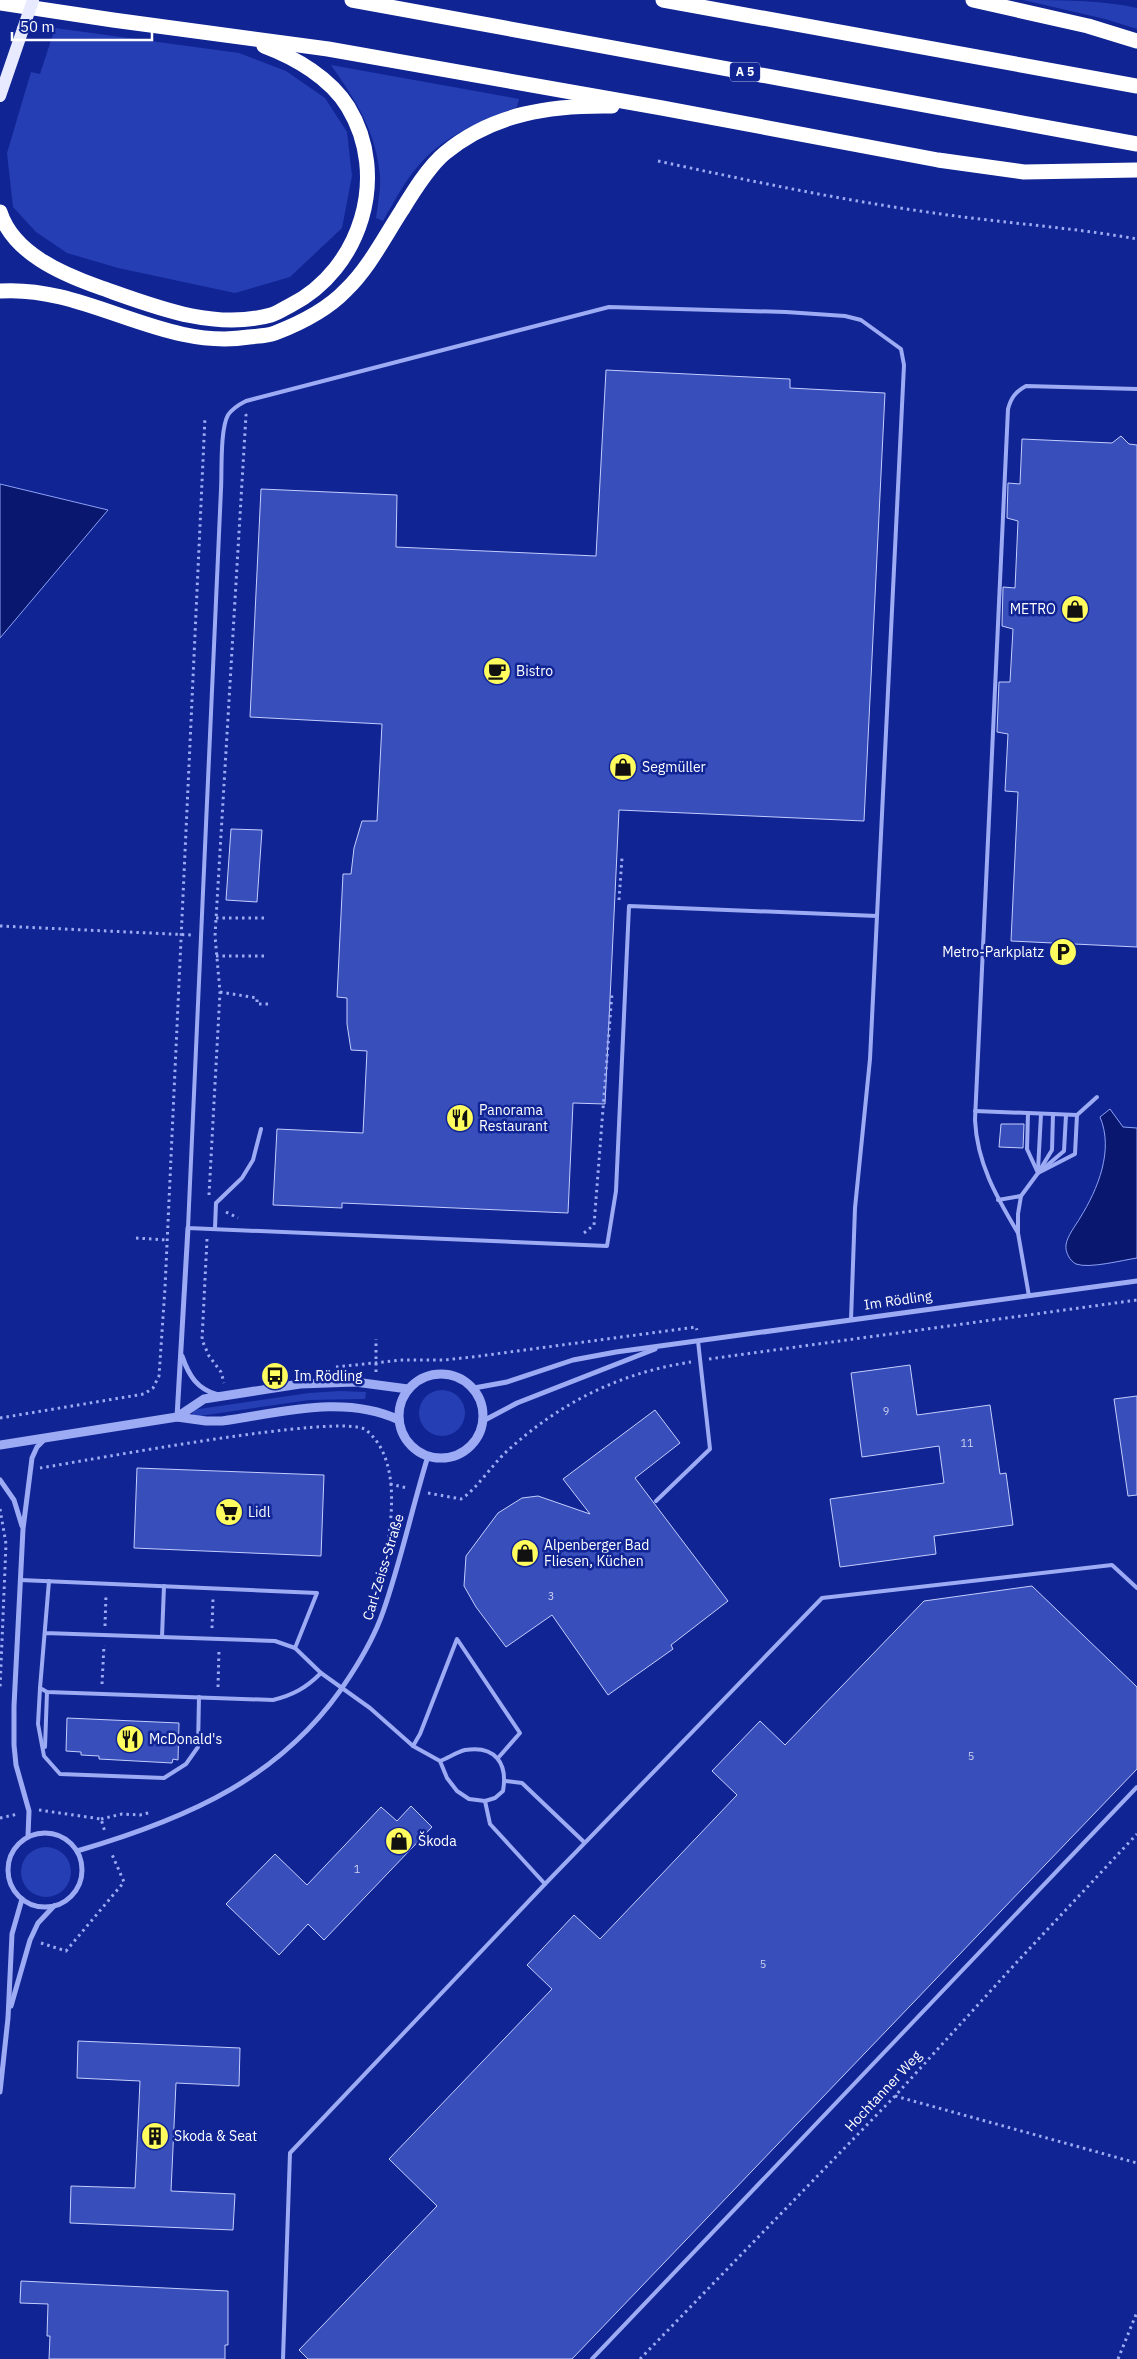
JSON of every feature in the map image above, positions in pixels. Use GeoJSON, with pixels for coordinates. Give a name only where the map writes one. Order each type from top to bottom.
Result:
{"type":"FeatureCollection","features":[{"type":"Feature","properties":{"kind":"highway","name":"A 5"},"geometry":{"type":"LineString","coordinates":[[352,0],[1137,144]]}},
{"type":"Feature","properties":{"kind":"highway"},"geometry":{"type":"LineString","coordinates":[[663,0],[1137,86]]}},
{"type":"Feature","properties":{"kind":"highway"},"geometry":{"type":"LineString","coordinates":[[973,0],[1088,26],[1137,41]]}},
{"type":"Feature","properties":{"kind":"highway"},"geometry":{"type":"LineString","coordinates":[[0,2],[113,20],[328,49],[662,108],[938,160],[1024,172],[1137,170]]}},
{"type":"Feature","properties":{"kind":"highway"},"geometry":{"type":"LineString","coordinates":[[0,212],[14,236],[30,252],[52,267],[80,281],[149,305],[194,317],[232,320],[272,314],[306,297],[332,275],[350,249],[363,220],[368,188],[364,144],[348,107],[326,82],[304,65],[283,53],[240,36]]}},
{"type":"Feature","properties":{"kind":"highway"},"geometry":{"type":"LineString","coordinates":[[0,292],[21,290],[45,292],[144,325],[191,337],[232,340],[274,334],[314,315],[346,290],[369,261],[412,193],[444,154],[484,128],[512,116],[563,106],[662,108]]}},
{"type":"Feature","properties":{"kind":"main road"},"geometry":{"type":"LineString","coordinates":[[0,96],[33,0]]}},
{"type":"Feature","properties":{"kind":"street"},"geometry":{"type":"LineString","coordinates":[[177,1417],[188,1228]]}},
{"type":"Feature","properties":{"kind":"street","name":"Im Rödling"},"geometry":{"type":"LineString","coordinates":[[474,1388],[507,1382],[588,1357],[1137,1281]]}},
{"type":"Feature","properties":{"kind":"street","name":"Im Rödling"},"geometry":{"type":"LineString","coordinates":[[483,1421],[517,1403],[662,1347]]}},
{"type":"Feature","properties":{"kind":"street"},"geometry":{"type":"LineString","coordinates":[[180,1353],[190,1376],[197,1384],[203,1389],[219,1396]]}},
{"type":"Feature","properties":{"kind":"street"},"geometry":{"type":"LineString","coordinates":[[441,1373],[453,1375],[464,1380],[474,1388],[480,1398],[483,1421],[475,1440],[468,1448],[449,1457],[428,1456],[408,1443],[399,1420],[400,1404],[408,1389],[417,1380],[428,1375],[441,1373]]}},
{"type":"Feature","properties":{"kind":"street"},"geometry":{"type":"LineString","coordinates":[[177,1417],[204,1400],[219,1396],[324,1382],[355,1382],[408,1389]]}},
{"type":"Feature","properties":{"kind":"street"},"geometry":{"type":"LineString","coordinates":[[0,1445],[177,1417],[222,1421],[339,1407],[369,1409],[399,1420]]}},
{"type":"Feature","properties":{"kind":"street"},"geometry":{"type":"LineString","coordinates":[[28,1836],[28,1811],[16,1765],[14,1746],[20,1580],[23,1529],[30,1469],[37,1447],[47,1437]]}},
{"type":"Feature","properties":{"kind":"street","name":"Carl-Zeiss-Straße"},"geometry":{"type":"LineString","coordinates":[[77,1851],[108,1842],[178,1816],[244,1783],[281,1756],[303,1736],[342,1689],[366,1651],[383,1613],[428,1456]]}},
{"type":"Feature","properties":{"kind":"street"},"geometry":{"type":"LineString","coordinates":[[0,1480],[14,1500],[23,1529]]}},
{"type":"Feature","properties":{"kind":"street"},"geometry":{"type":"LineString","coordinates":[[8,2018],[20,1970],[38,1923],[54,1906],[63,1902],[77,1889],[82,1870],[77,1851],[72,1844],[58,1835],[41,1833],[28,1836],[15,1848],[10,1858],[9,1880],[22,1899],[37,1906],[54,1906]]}},
{"type":"Feature","properties":{"kind":"street"},"geometry":{"type":"LineString","coordinates":[[0,2092],[8,2018],[12,1934],[22,1899]]}},
{"type":"Feature","properties":{"kind":"lane"},"geometry":{"type":"LineString","coordinates":[[851,1320],[855,1208],[870,1059],[877,916],[904,364],[901,349],[861,320],[845,316],[786,312],[609,307],[246,401],[228,415],[224,427],[188,1228],[607,1246],[616,1191],[630,906],[877,916]]}},
{"type":"Feature","properties":{"kind":"lane"},"geometry":{"type":"LineString","coordinates":[[1018,1233],[998,1200],[985,1173],[979,1152],[976,1110],[1008,409],[1011,399],[1017,391],[1026,386],[1137,389]]}},
{"type":"Feature","properties":{"kind":"lane"},"geometry":{"type":"LineString","coordinates":[[1038,1172],[1075,1154],[1077,1116],[1097,1097]]}},
{"type":"Feature","properties":{"kind":"lane"},"geometry":{"type":"LineString","coordinates":[[976,1110],[1077,1116]]}},
{"type":"Feature","properties":{"kind":"lane"},"geometry":{"type":"LineString","coordinates":[[1028,1113],[1027,1149],[1038,1172]]}},
{"type":"Feature","properties":{"kind":"lane"},"geometry":{"type":"LineString","coordinates":[[1038,1172],[1041,1114]]}},
{"type":"Feature","properties":{"kind":"lane"},"geometry":{"type":"LineString","coordinates":[[1029,1296],[1018,1233],[1020,1196],[1052,1150],[1053,1114]]}},
{"type":"Feature","properties":{"kind":"lane"},"geometry":{"type":"LineString","coordinates":[[1038,1172],[1064,1151],[1066,1115]]}},
{"type":"Feature","properties":{"kind":"lane"},"geometry":{"type":"LineString","coordinates":[[215,1228],[216,1203],[242,1178],[254,1160],[261,1129]]}},
{"type":"Feature","properties":{"kind":"lane"},"geometry":{"type":"LineString","coordinates":[[998,1200],[1020,1196]]}},
{"type":"Feature","properties":{"kind":"lane"},"geometry":{"type":"LineString","coordinates":[[656,1501],[710,1448],[698,1341]]}},
{"type":"Feature","properties":{"kind":"lane"},"geometry":{"type":"LineString","coordinates":[[288,2359],[283,2356],[290,2153],[584,1842],[822,1598],[1112,1565],[1137,1588]]}},
{"type":"Feature","properties":{"kind":"lane"},"geometry":{"type":"LineString","coordinates":[[20,1580],[317,1593],[295,1648]]}},
{"type":"Feature","properties":{"kind":"lane"},"geometry":{"type":"LineString","coordinates":[[49,1581],[38,1724],[44,1756],[60,1774],[164,1778],[186,1764],[198,1748],[200,1698]]}},
{"type":"Feature","properties":{"kind":"lane"},"geometry":{"type":"LineString","coordinates":[[162,1637],[164,1586]]}},
{"type":"Feature","properties":{"kind":"lane"},"geometry":{"type":"LineString","coordinates":[[45,1633],[275,1640],[295,1648],[321,1674],[370,1708],[413,1746],[440,1761],[447,1778],[457,1791],[469,1799],[484,1801],[495,1798],[503,1791],[505,1770],[498,1758],[490,1752],[480,1749],[464,1750],[440,1761]]}},
{"type":"Feature","properties":{"kind":"lane"},"geometry":{"type":"LineString","coordinates":[[413,1746],[420,1734],[457,1639],[520,1732],[498,1758]]}},
{"type":"Feature","properties":{"kind":"lane"},"geometry":{"type":"LineString","coordinates":[[40,1688],[47,1692],[273,1700],[294,1695],[310,1685],[321,1674]]}},
{"type":"Feature","properties":{"kind":"lane"},"geometry":{"type":"LineString","coordinates":[[44,1756],[47,1692]]}},
{"type":"Feature","properties":{"kind":"lane"},"geometry":{"type":"LineString","coordinates":[[505,1782],[522,1783],[584,1842]]}},
{"type":"Feature","properties":{"kind":"lane"},"geometry":{"type":"LineString","coordinates":[[592,2359],[1137,1787]]}},
{"type":"Feature","properties":{"kind":"lane"},"geometry":{"type":"LineString","coordinates":[[484,1801],[490,1824],[545,1884]]}},
{"type":"Feature","properties":{"kind":"path"},"geometry":{"type":"LineString","coordinates":[[658,161],[817,194],[937,214],[1093,231],[1137,239]]}},
{"type":"Feature","properties":{"kind":"path"},"geometry":{"type":"LineString","coordinates":[[238,406],[246,415],[215,936],[220,992],[209,1202],[216,1203],[226,1212],[237,1218],[247,1218]]}},
{"type":"Feature","properties":{"kind":"path"},"geometry":{"type":"LineString","coordinates":[[0,1418],[144,1394],[154,1388],[159,1376],[205,417]]}},
{"type":"Feature","properties":{"kind":"path"},"geometry":{"type":"LineString","coordinates":[[618,908],[622,858]]}},
{"type":"Feature","properties":{"kind":"path"},"geometry":{"type":"LineString","coordinates":[[216,918],[267,918]]}},
{"type":"Feature","properties":{"kind":"path"},"geometry":{"type":"LineString","coordinates":[[0,926],[215,936]]}},
{"type":"Feature","properties":{"kind":"path"},"geometry":{"type":"LineString","coordinates":[[216,956],[268,956]]}},
{"type":"Feature","properties":{"kind":"path"},"geometry":{"type":"LineString","coordinates":[[582,1234],[589,1231],[594,1225],[612,987]]}},
{"type":"Feature","properties":{"kind":"path"},"geometry":{"type":"LineString","coordinates":[[220,992],[257,998],[257,1004],[270,1004]]}},
{"type":"Feature","properties":{"kind":"path"},"geometry":{"type":"LineString","coordinates":[[208,1228],[202,1340],[209,1356],[221,1372],[223,1383]]}},
{"type":"Feature","properties":{"kind":"path"},"geometry":{"type":"LineString","coordinates":[[136,1238],[167,1240]]}},
{"type":"Feature","properties":{"kind":"path"},"geometry":{"type":"LineString","coordinates":[[390,1484],[461,1500],[505,1453],[523,1437],[566,1407],[592,1392],[632,1374],[700,1360],[1137,1300]]}},
{"type":"Feature","properties":{"kind":"path"},"geometry":{"type":"LineString","coordinates":[[376,1339],[377,1362],[471,1357],[696,1327],[698,1341]]}},
{"type":"Feature","properties":{"kind":"path"},"geometry":{"type":"LineString","coordinates":[[30,1469],[242,1435],[306,1427],[349,1425],[365,1429],[376,1442],[386,1459],[390,1484],[390,1531]]}},
{"type":"Feature","properties":{"kind":"path"},"geometry":{"type":"LineString","coordinates":[[0,1509],[6,1544],[0,1689]]}},
{"type":"Feature","properties":{"kind":"path"},"geometry":{"type":"LineString","coordinates":[[212,1638],[214,1589]]}},
{"type":"Feature","properties":{"kind":"path"},"geometry":{"type":"LineString","coordinates":[[218,1698],[219,1639]]}},
{"type":"Feature","properties":{"kind":"path"},"geometry":{"type":"LineString","coordinates":[[0,1818],[38,1810],[101,1819],[124,1882],[66,1951],[30,1940]]}},
{"type":"Feature","properties":{"kind":"path","name":"Hochtanner Weg"},"geometry":{"type":"LineString","coordinates":[[640,2359],[895,2096],[1137,1834]]}},
{"type":"Feature","properties":{"kind":"path"},"geometry":{"type":"LineString","coordinates":[[895,2096],[1137,2163]]}},
{"type":"Feature","properties":{"kind":"path"},"geometry":{"type":"LineString","coordinates":[[1118,2359],[1137,2312]]}},
{"type":"Feature","properties":{"kind":"shaded area"},"geometry":{"type":"Polygon","coordinates":[[[1023,0],[1096,2],[1137,8],[1137,29],[1105,19],[1023,0]]]}},
{"type":"Feature","properties":{"kind":"shaded area"},"geometry":{"type":"Polygon","coordinates":[[[55,28],[239,53],[286,71],[325,98],[347,132],[352,176],[342,228],[290,277],[235,293],[118,268],[67,253],[36,232],[13,207],[7,153],[31,72],[40,74],[55,28]]]}},
{"type":"Feature","properties":{"kind":"shaded area"},"geometry":{"type":"Polygon","coordinates":[[[331,65],[519,99],[517,107],[490,117],[464,130],[428,155],[399,192],[383,221],[376,218],[380,181],[374,145],[363,117],[349,91],[331,65]]]}},
{"type":"Feature","properties":{"kind":"shaded area"},"geometry":{"type":"Polygon","coordinates":[[[0,484],[108,510],[0,638],[0,484]]]}},
{"type":"Feature","properties":{"kind":"shaded area"},"geometry":{"type":"Polygon","coordinates":[[[1110,1109],[1123,1127],[1137,1128],[1137,1258],[1097,1265],[1076,1264],[1070,1259],[1066,1245],[1070,1234],[1087,1207],[1098,1182],[1105,1156],[1104,1130],[1100,1117],[1110,1109]]]}},
{"type":"Feature","properties":{"kind":"shaded area"},"geometry":{"type":"Polygon","coordinates":[[[437,1390],[447,1390],[459,1396],[464,1404],[464,1422],[459,1430],[451,1435],[437,1436],[429,1433],[422,1426],[419,1418],[419,1408],[422,1400],[429,1393],[437,1390]]]}},
{"type":"Feature","properties":{"kind":"shaded area"},"geometry":{"type":"Polygon","coordinates":[[[366,1392],[365,1399],[309,1400],[193,1417],[192,1410],[309,1393],[366,1392]]]}},
{"type":"Feature","properties":{"kind":"shaded area"},"geometry":{"type":"Polygon","coordinates":[[[51,1847],[64,1854],[70,1862],[70,1882],[64,1890],[56,1896],[41,1897],[28,1890],[22,1882],[21,1867],[28,1854],[36,1848],[51,1847]]]}},
{"type":"Feature","properties":{"kind":"building","name":"Segmüller"},"geometry":{"type":"Polygon","coordinates":[[[606,370],[790,379],[790,388],[885,393],[864,821],[619,810],[605,1104],[573,1103],[568,1213],[342,1203],[342,1208],[273,1205],[277,1129],[363,1133],[367,1051],[351,1050],[347,1024],[347,998],[337,997],[343,874],[351,874],[354,848],[362,821],[377,821],[382,724],[250,717],[261,489],[397,495],[396,547],[596,556],[606,370]]]}},
{"type":"Feature","properties":{"kind":"building","name":"METRO"},"geometry":{"type":"Polygon","coordinates":[[[1121,436],[1129,444],[1137,445],[1137,947],[1011,941],[1018,792],[1005,791],[1008,734],[997,732],[999,682],[1010,682],[1013,629],[1002,626],[1003,587],[1015,588],[1018,521],[1007,518],[1008,483],[1020,484],[1022,439],[1112,443],[1121,436]]]}},
{"type":"Feature","properties":{"kind":"building"},"geometry":{"type":"Polygon","coordinates":[[[231,829],[262,830],[257,902],[226,900],[231,829]]]}},
{"type":"Feature","properties":{"kind":"building"},"geometry":{"type":"Polygon","coordinates":[[[1001,1124],[1024,1124],[1023,1148],[999,1147],[1001,1124]]]}},
{"type":"Feature","properties":{"kind":"building"},"geometry":{"type":"Polygon","coordinates":[[[910,1365],[917,1415],[990,1405],[1000,1474],[1006,1473],[1013,1525],[934,1536],[936,1554],[840,1567],[830,1499],[944,1483],[939,1446],[862,1457],[851,1373],[910,1365]]]}},
{"type":"Feature","properties":{"kind":"building"},"geometry":{"type":"Polygon","coordinates":[[[1137,1396],[1137,1495],[1128,1496],[1114,1399],[1137,1396]]]}},
{"type":"Feature","properties":{"kind":"building"},"geometry":{"type":"Polygon","coordinates":[[[655,1410],[680,1443],[635,1478],[728,1601],[671,1645],[673,1649],[608,1695],[552,1615],[506,1647],[476,1607],[464,1586],[466,1556],[498,1513],[522,1498],[538,1496],[590,1514],[563,1479],[655,1410]]]}},
{"type":"Feature","properties":{"kind":"building","name":"Lidl"},"geometry":{"type":"Polygon","coordinates":[[[137,1468],[324,1475],[321,1556],[134,1548],[137,1468]]]}},
{"type":"Feature","properties":{"kind":"building"},"geometry":{"type":"Polygon","coordinates":[[[1032,1586],[1137,1687],[1137,1769],[572,2359],[308,2359],[299,2350],[437,2206],[389,2159],[552,1989],[527,1965],[574,1915],[600,1939],[737,1795],[712,1771],[760,1721],[785,1745],[924,1601],[1032,1586]]]}},
{"type":"Feature","properties":{"kind":"building","name":"McDonald's"},"geometry":{"type":"Polygon","coordinates":[[[67,1718],[179,1723],[178,1760],[173,1759],[172,1763],[99,1759],[99,1756],[81,1755],[81,1752],[66,1751],[67,1718]]]}},
{"type":"Feature","properties":{"kind":"building"},"geometry":{"type":"Polygon","coordinates":[[[411,1806],[432,1827],[324,1940],[308,1924],[279,1955],[226,1904],[275,1854],[307,1885],[381,1807],[397,1821],[411,1806]]]}},
{"type":"Feature","properties":{"kind":"building","name":"Skoda & Seat"},"geometry":{"type":"Polygon","coordinates":[[[78,2041],[240,2048],[239,2086],[176,2083],[171,2191],[235,2194],[233,2230],[70,2223],[71,2186],[135,2188],[140,2081],[77,2078],[78,2041]]]}},
{"type":"Feature","properties":{"kind":"building"},"geometry":{"type":"Polygon","coordinates":[[[21,2281],[228,2291],[228,2345],[225,2345],[225,2359],[49,2359],[50,2336],[47,2336],[48,2304],[20,2303],[21,2281]]]}},
{"type":"Feature","properties":{"kind":"place","name":"METRO"},"geometry":{"type":"Point","coordinates":[1075,609]}},
{"type":"Feature","properties":{"kind":"place","name":"Bistro"},"geometry":{"type":"Point","coordinates":[497,671]}},
{"type":"Feature","properties":{"kind":"place","name":"Segmüller"},"geometry":{"type":"Point","coordinates":[623,767]}},
{"type":"Feature","properties":{"kind":"place","name":"Metro-Parkplatz"},"geometry":{"type":"Point","coordinates":[1063,952]}},
{"type":"Feature","properties":{"kind":"place","name":"Panorama Restaurant"},"geometry":{"type":"Point","coordinates":[460,1118]}},
{"type":"Feature","properties":{"kind":"place","name":"Im Rödling"},"geometry":{"type":"Point","coordinates":[275,1376]}},
{"type":"Feature","properties":{"kind":"place","name":"Lidl"},"geometry":{"type":"Point","coordinates":[229,1512]}},
{"type":"Feature","properties":{"kind":"place","name":"Alpenberger Bad Fliesen, Küchen"},"geometry":{"type":"Point","coordinates":[525,1553]}},
{"type":"Feature","properties":{"kind":"place","name":"McDonald's"},"geometry":{"type":"Point","coordinates":[130,1739]}},
{"type":"Feature","properties":{"kind":"place","name":"Škoda"},"geometry":{"type":"Point","coordinates":[399,1841]}},
{"type":"Feature","properties":{"kind":"place","name":"Skoda & Seat"},"geometry":{"type":"Point","coordinates":[155,2136]}}]}
